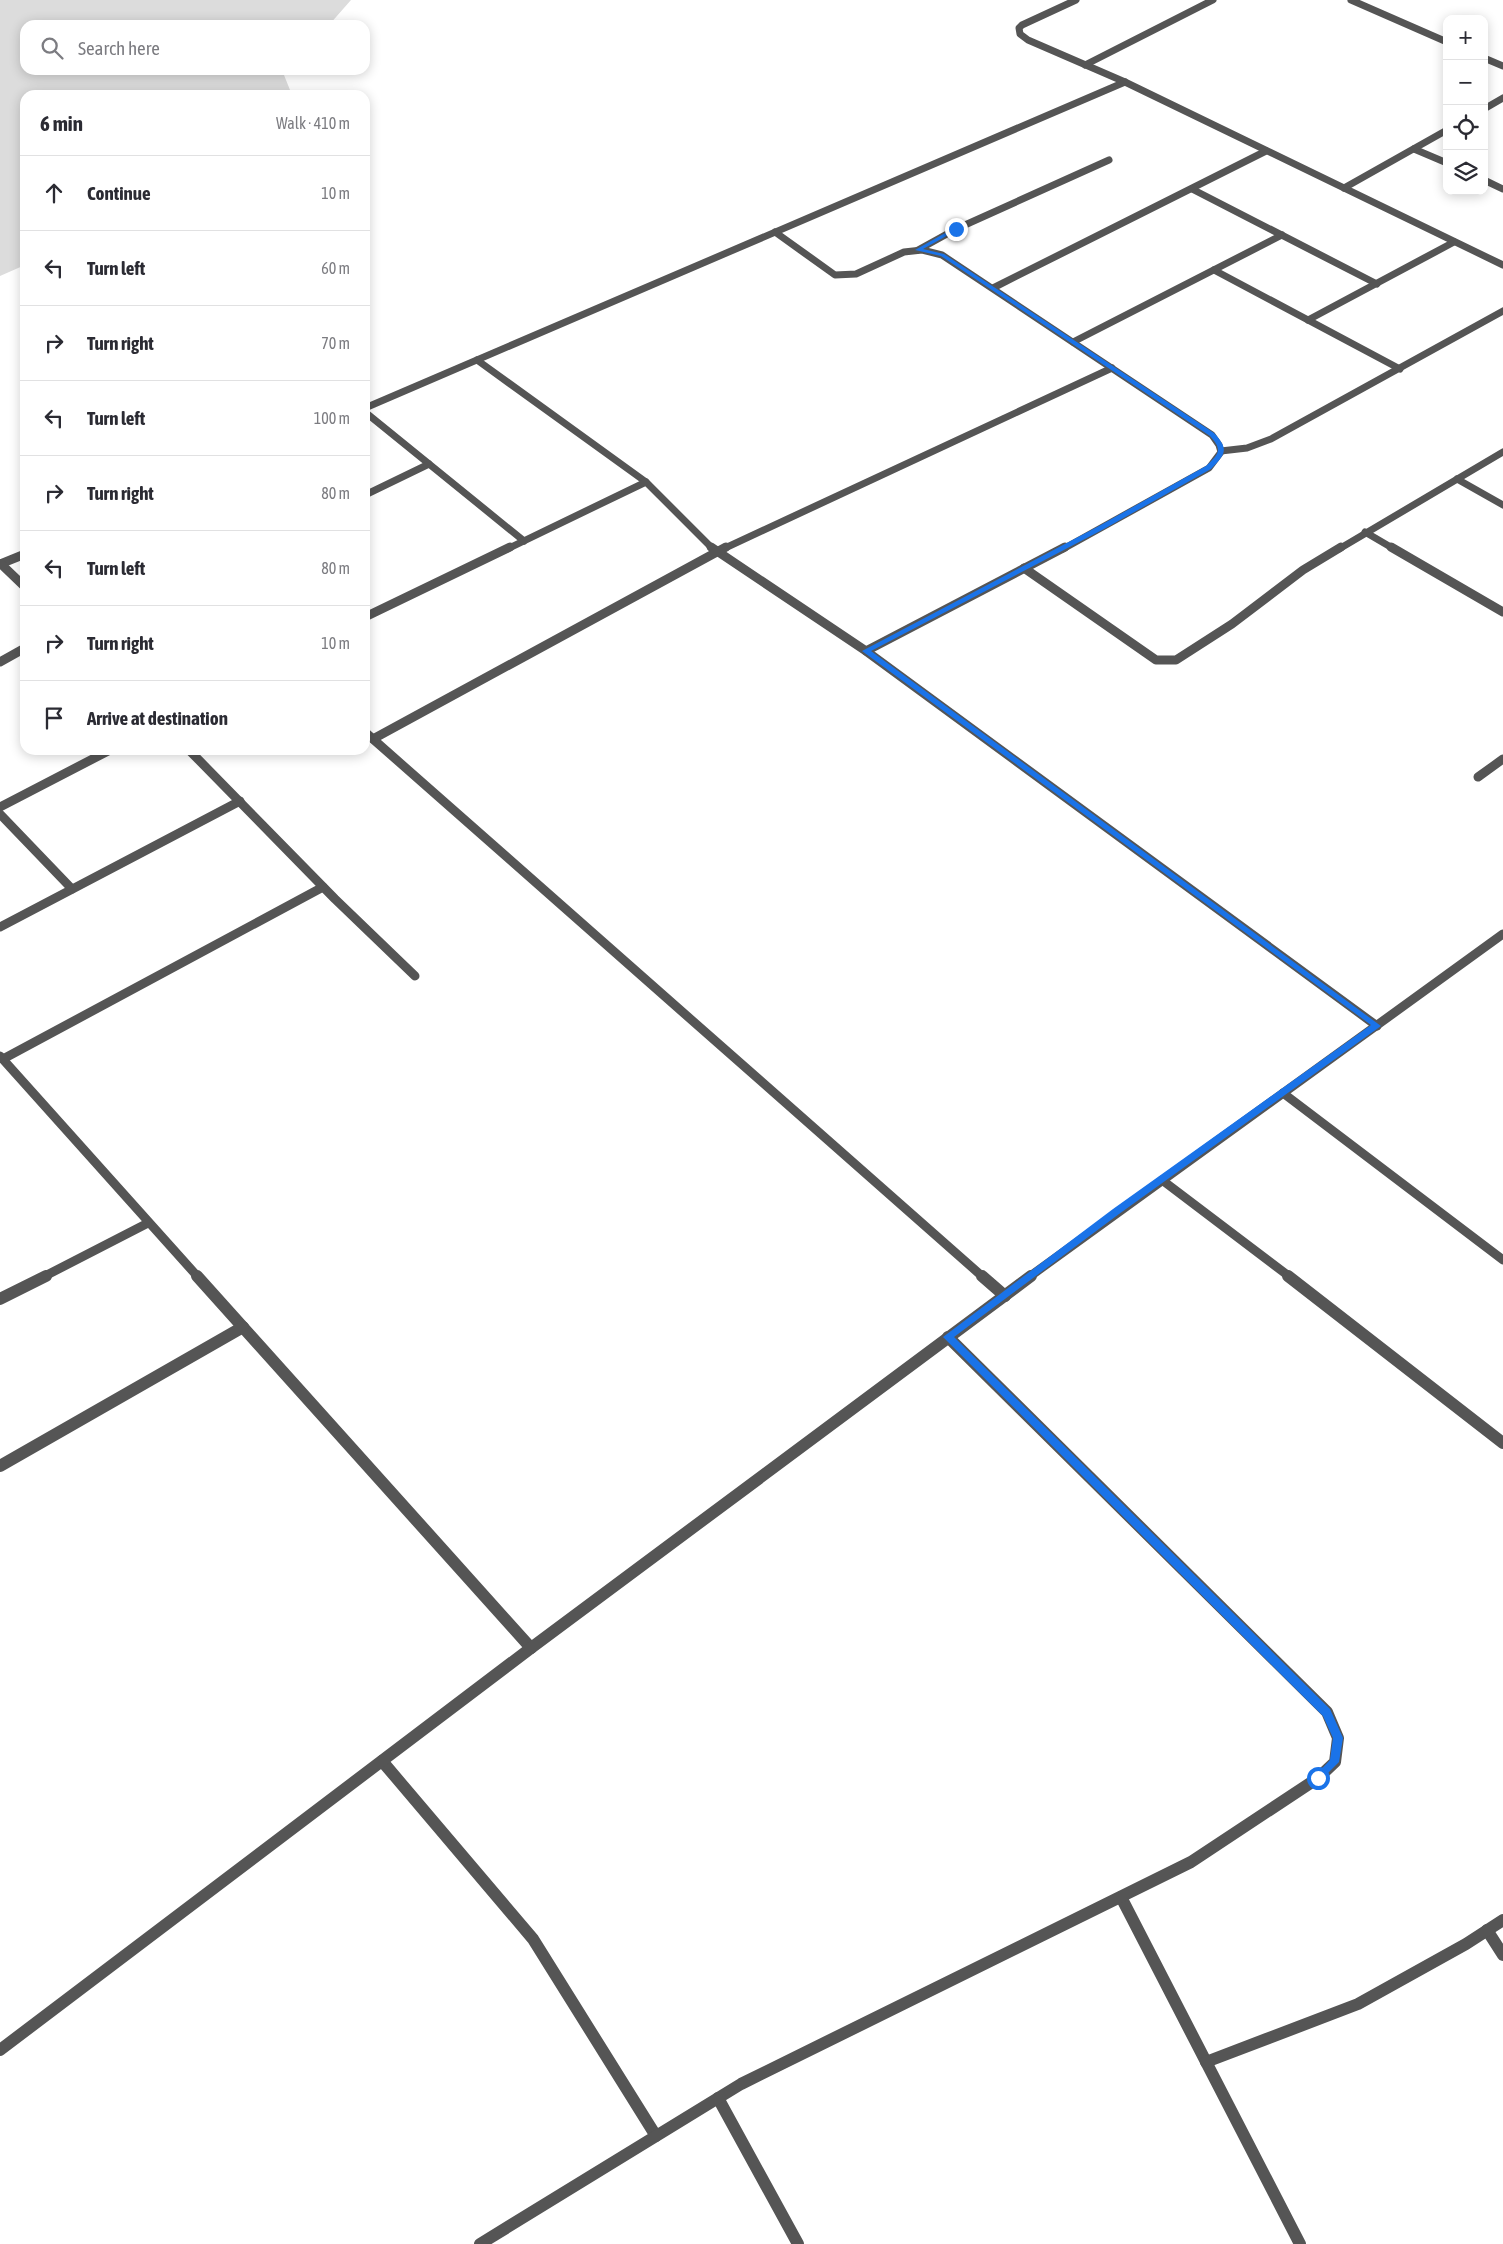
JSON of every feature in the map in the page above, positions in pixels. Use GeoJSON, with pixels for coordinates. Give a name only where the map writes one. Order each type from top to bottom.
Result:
{"type":"FeatureCollection","features":[{"type":"Feature","properties":{"kind":"street"},"geometry":{"type":"LineString","coordinates":[[1076,0],[1022,25],[1019,28],[1019,32],[1028,40],[1125,82],[1503,265]]}},
{"type":"Feature","properties":{"kind":"street"},"geometry":{"type":"LineString","coordinates":[[1085,65],[1213,0]]}},
{"type":"Feature","properties":{"kind":"street"},"geometry":{"type":"LineString","coordinates":[[1351,0],[1443,40]]}},
{"type":"Feature","properties":{"kind":"street"},"geometry":{"type":"LineString","coordinates":[[1488,60],[1503,66]]}},
{"type":"Feature","properties":{"kind":"street"},"geometry":{"type":"LineString","coordinates":[[370,408],[1125,82]]}},
{"type":"Feature","properties":{"kind":"street"},"geometry":{"type":"LineString","coordinates":[[1488,107],[1503,98]]}},
{"type":"Feature","properties":{"kind":"street"},"geometry":{"type":"LineString","coordinates":[[1344,188],[1443,132]]}},
{"type":"Feature","properties":{"kind":"street"},"geometry":{"type":"LineString","coordinates":[[1414,149],[1443,162]]}},
{"type":"Feature","properties":{"kind":"street"},"geometry":{"type":"LineString","coordinates":[[993,288],[1266,151]]}},
{"type":"Feature","properties":{"kind":"street"},"geometry":{"type":"LineString","coordinates":[[775,232],[835,275],[842,277],[860,274],[895,255],[918,250],[956,229],[1109,160]]}},
{"type":"Feature","properties":{"kind":"street"},"geometry":{"type":"LineString","coordinates":[[1488,182],[1503,189]]}},
{"type":"Feature","properties":{"kind":"street"},"geometry":{"type":"LineString","coordinates":[[1192,188],[1377,284]]}},
{"type":"Feature","properties":{"kind":"street"},"geometry":{"type":"LineString","coordinates":[[1073,342],[1282,235]]}},
{"type":"Feature","properties":{"kind":"street"},"geometry":{"type":"LineString","coordinates":[[1308,320],[1454,242]]}},
{"type":"Feature","properties":{"kind":"street"},"geometry":{"type":"LineString","coordinates":[[866,651],[1102,528],[1208,468],[1218,458],[1221,451],[1221,444],[1212,435],[993,288],[942,255],[918,250]]}},
{"type":"Feature","properties":{"kind":"street"},"geometry":{"type":"LineString","coordinates":[[1214,270],[1400,369]]}},
{"type":"Feature","properties":{"kind":"street"},"geometry":{"type":"LineString","coordinates":[[1221,451],[1241,450],[1263,443],[1503,311]]}},
{"type":"Feature","properties":{"kind":"street"},"geometry":{"type":"LineString","coordinates":[[477,360],[646,482],[716,552],[866,651],[1377,1026]]}},
{"type":"Feature","properties":{"kind":"street"},"geometry":{"type":"LineString","coordinates":[[370,734],[716,552],[1112,368]]}},
{"type":"Feature","properties":{"kind":"street"},"geometry":{"type":"LineString","coordinates":[[370,414],[524,541]]}},
{"type":"Feature","properties":{"kind":"street"},"geometry":{"type":"LineString","coordinates":[[1024,568],[1156,660],[1176,660],[1232,624],[1303,570],[1503,452]]}},
{"type":"Feature","properties":{"kind":"street"},"geometry":{"type":"LineString","coordinates":[[370,493],[429,464]]}},
{"type":"Feature","properties":{"kind":"street"},"geometry":{"type":"LineString","coordinates":[[1456,479],[1503,505]]}},
{"type":"Feature","properties":{"kind":"street"},"geometry":{"type":"LineString","coordinates":[[370,615],[646,482]]}},
{"type":"Feature","properties":{"kind":"street"},"geometry":{"type":"LineString","coordinates":[[1365,532],[1503,612]]}},
{"type":"Feature","properties":{"kind":"street"},"geometry":{"type":"LineString","coordinates":[[20,556],[0,564],[20,582]]}},
{"type":"Feature","properties":{"kind":"street"},"geometry":{"type":"LineString","coordinates":[[0,662],[20,651]]}},
{"type":"Feature","properties":{"kind":"street"},"geometry":{"type":"LineString","coordinates":[[370,736],[1005,1296]]}},
{"type":"Feature","properties":{"kind":"street"},"geometry":{"type":"LineString","coordinates":[[0,807],[100,755]]}},
{"type":"Feature","properties":{"kind":"street"},"geometry":{"type":"LineString","coordinates":[[194,755],[323,887],[415,976]]}},
{"type":"Feature","properties":{"kind":"street"},"geometry":{"type":"LineString","coordinates":[[1478,777],[1503,759]]}},
{"type":"Feature","properties":{"kind":"street"},"geometry":{"type":"LineString","coordinates":[[0,927],[240,801]]}},
{"type":"Feature","properties":{"kind":"street"},"geometry":{"type":"LineString","coordinates":[[0,814],[72,890]]}},
{"type":"Feature","properties":{"kind":"street"},"geometry":{"type":"LineString","coordinates":[[323,887],[1,1057],[148,1223],[532,1648]]}},
{"type":"Feature","properties":{"kind":"street"},"geometry":{"type":"LineString","coordinates":[[0,2050],[532,1648],[948,1337],[1503,934]]}},
{"type":"Feature","properties":{"kind":"street"},"geometry":{"type":"LineString","coordinates":[[1283,1093],[1503,1260]]}},
{"type":"Feature","properties":{"kind":"street"},"geometry":{"type":"LineString","coordinates":[[1162,1180],[1503,1443]]}},
{"type":"Feature","properties":{"kind":"street"},"geometry":{"type":"LineString","coordinates":[[0,1299],[148,1223]]}},
{"type":"Feature","properties":{"kind":"street"},"geometry":{"type":"LineString","coordinates":[[0,1466],[243,1327]]}},
{"type":"Feature","properties":{"kind":"street"},"geometry":{"type":"LineString","coordinates":[[480,2244],[741,2084],[1191,1862],[1318,1778],[1334,1762],[1338,1738],[1327,1712],[948,1337]]}},
{"type":"Feature","properties":{"kind":"street"},"geometry":{"type":"LineString","coordinates":[[382,1762],[533,1939],[656,2136]]}},
{"type":"Feature","properties":{"kind":"street"},"geometry":{"type":"LineString","coordinates":[[1120,1897],[1300,2244]]}},
{"type":"Feature","properties":{"kind":"street"},"geometry":{"type":"LineString","coordinates":[[1206,2062],[1358,2004],[1503,1920]]}},
{"type":"Feature","properties":{"kind":"street"},"geometry":{"type":"LineString","coordinates":[[1487,1930],[1503,1955]]}},
{"type":"Feature","properties":{"kind":"street"},"geometry":{"type":"LineString","coordinates":[[718,2098],[798,2244]]}},
{"type":"Feature","properties":{"kind":"shaded area"},"geometry":{"type":"Polygon","coordinates":[[[0,0],[351,0],[333,20],[20,20],[20,75],[284,75],[290,90],[20,90],[20,267],[0,276],[0,0]]]}},
{"type":"Feature","properties":{"kind":"route"},"geometry":{"type":"LineString","coordinates":[[956,229],[918,250],[942,255],[1212,435],[1221,444],[1221,451],[1218,458],[1208,468],[1102,528],[866,651],[1377,1026],[1116,1212],[948,1337],[1327,1712],[1338,1738],[1334,1762],[1318,1778]]}}]}
